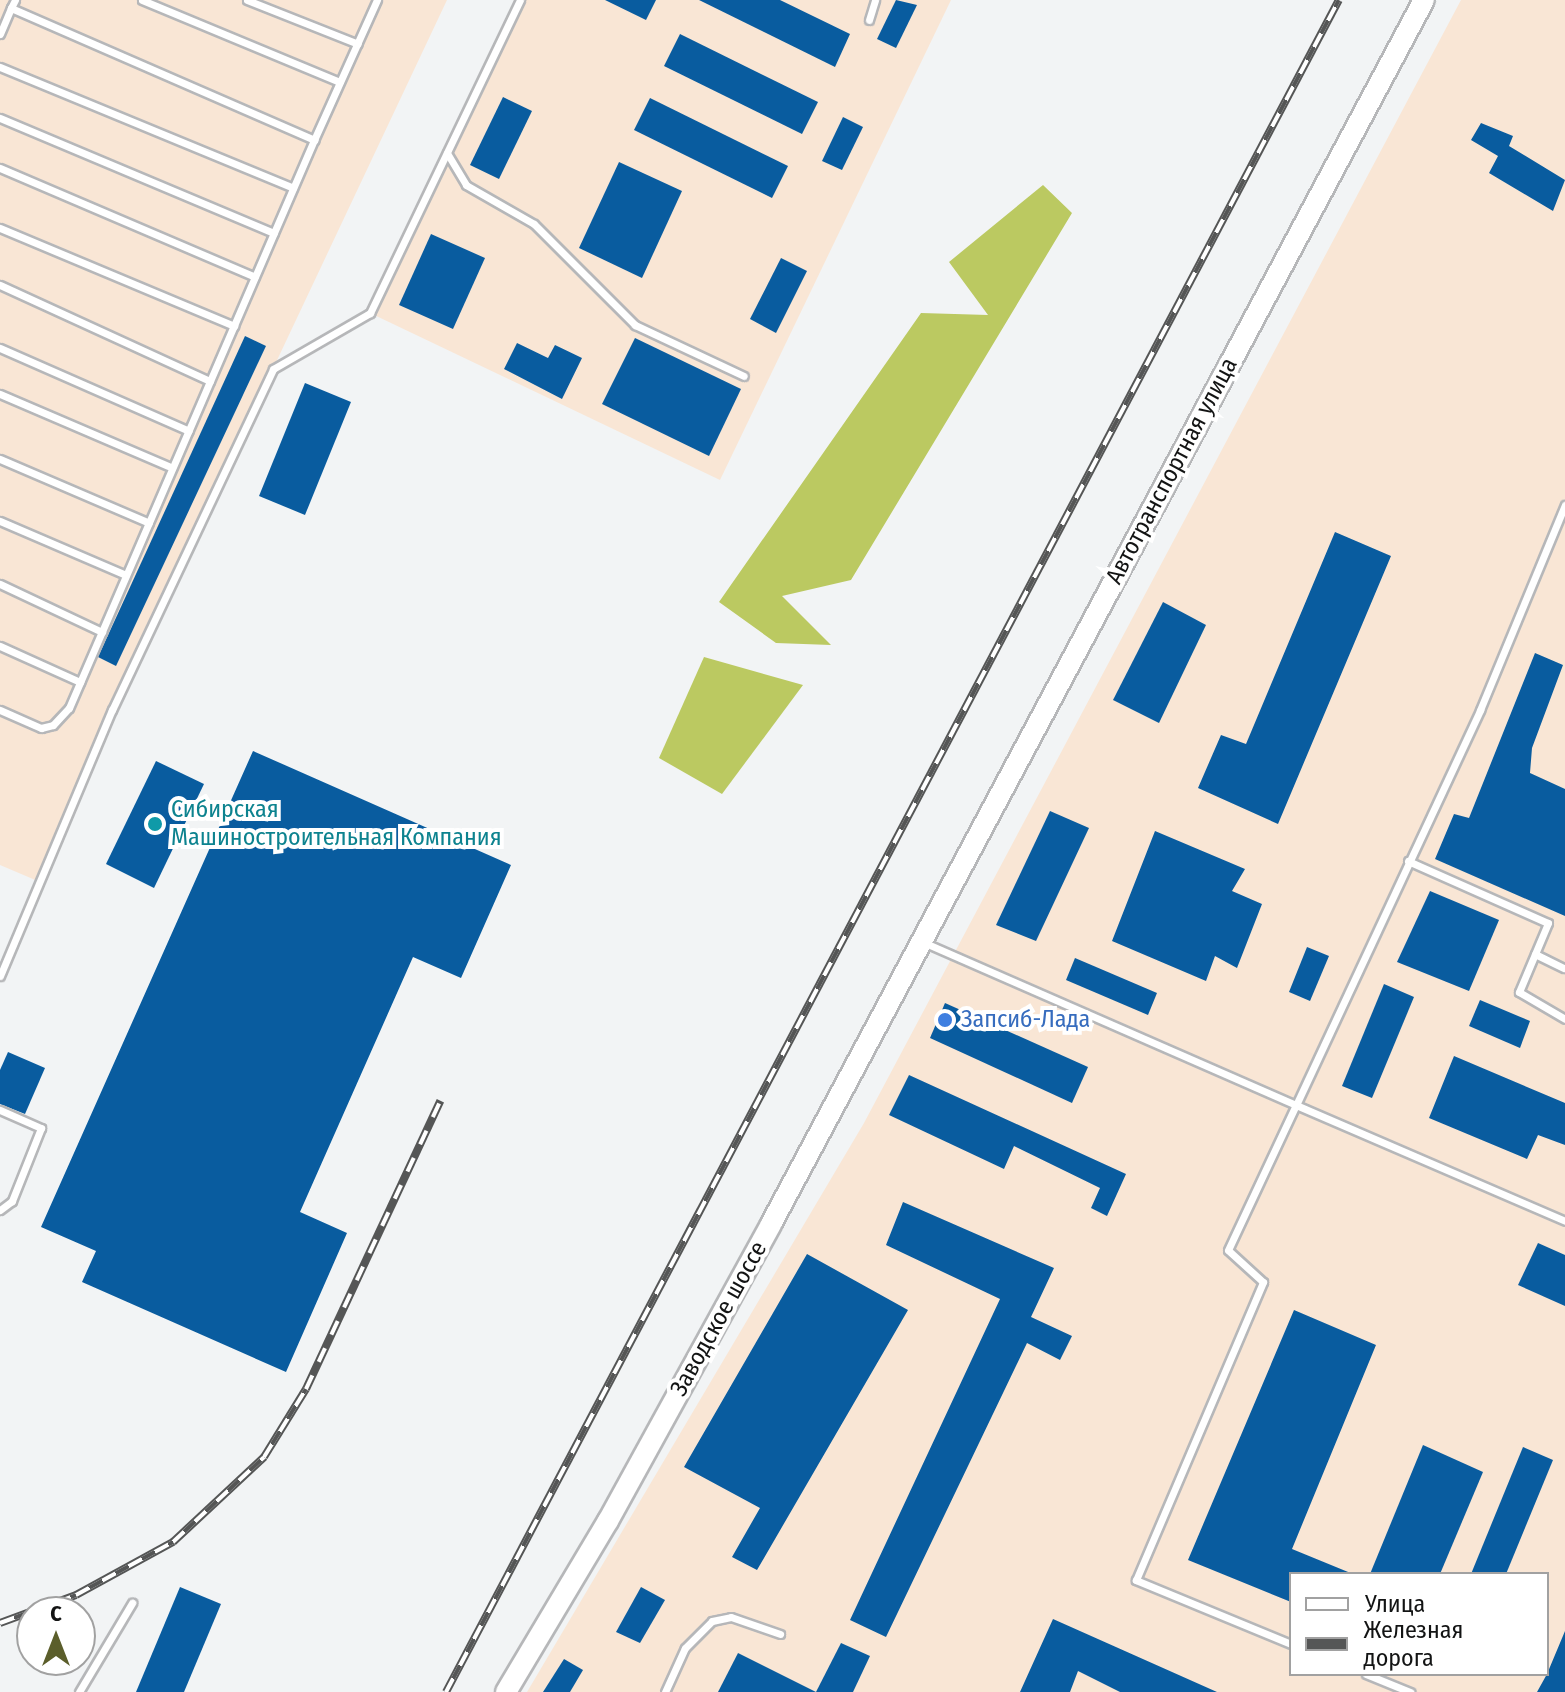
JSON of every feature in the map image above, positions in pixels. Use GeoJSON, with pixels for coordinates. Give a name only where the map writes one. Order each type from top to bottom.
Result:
{"type":"FeatureCollection","features":[{"type":"Feature","properties":{"kind":"main road","name":"Автотранспортная улица"},"geometry":{"type":"LineString","coordinates":[[921,941],[1424,0]]}},
{"type":"Feature","properties":{"kind":"main road","name":"Заводское шоссе"},"geometry":{"type":"LineString","coordinates":[[506,1692],[608,1521],[921,941]]}},
{"type":"Feature","properties":{"kind":"lane"},"geometry":{"type":"LineString","coordinates":[[142,0],[340,82]]}},
{"type":"Feature","properties":{"kind":"lane"},"geometry":{"type":"LineString","coordinates":[[247,0],[358,44]]}},
{"type":"Feature","properties":{"kind":"lane"},"geometry":{"type":"LineString","coordinates":[[0,710],[41,728],[53,725],[69,708],[377,0]]}},
{"type":"Feature","properties":{"kind":"lane"},"geometry":{"type":"LineString","coordinates":[[0,976],[112,710],[273,369],[370,313],[520,0]]}},
{"type":"Feature","properties":{"kind":"lane"},"geometry":{"type":"LineString","coordinates":[[869,20],[875,0]]}},
{"type":"Feature","properties":{"kind":"lane"},"geometry":{"type":"LineString","coordinates":[[0,34],[13,4],[314,140]]}},
{"type":"Feature","properties":{"kind":"lane"},"geometry":{"type":"LineString","coordinates":[[0,67],[293,188]]}},
{"type":"Feature","properties":{"kind":"lane"},"geometry":{"type":"LineString","coordinates":[[0,118],[274,233]]}},
{"type":"Feature","properties":{"kind":"lane"},"geometry":{"type":"LineString","coordinates":[[447,153],[466,185],[534,224],[635,325],[744,376]]}},
{"type":"Feature","properties":{"kind":"lane"},"geometry":{"type":"LineString","coordinates":[[0,168],[255,277]]}},
{"type":"Feature","properties":{"kind":"lane"},"geometry":{"type":"LineString","coordinates":[[0,228],[234,326]]}},
{"type":"Feature","properties":{"kind":"lane"},"geometry":{"type":"LineString","coordinates":[[0,285],[210,381]]}},
{"type":"Feature","properties":{"kind":"lane"},"geometry":{"type":"LineString","coordinates":[[0,348],[189,431]]}},
{"type":"Feature","properties":{"kind":"lane"},"geometry":{"type":"LineString","coordinates":[[0,394],[168,466]]}},
{"type":"Feature","properties":{"kind":"lane"},"geometry":{"type":"LineString","coordinates":[[0,459],[149,523]]}},
{"type":"Feature","properties":{"kind":"lane"},"geometry":{"type":"LineString","coordinates":[[1289,1643],[1136,1580],[1263,1282],[1228,1250],[1480,710],[1565,505]]}},
{"type":"Feature","properties":{"kind":"lane"},"geometry":{"type":"LineString","coordinates":[[0,521],[126,575]]}},
{"type":"Feature","properties":{"kind":"lane"},"geometry":{"type":"LineString","coordinates":[[0,584],[102,632]]}},
{"type":"Feature","properties":{"kind":"lane"},"geometry":{"type":"LineString","coordinates":[[0,646],[80,682]]}},
{"type":"Feature","properties":{"kind":"lane"},"geometry":{"type":"LineString","coordinates":[[1408,861],[1548,923],[1519,992],[1565,1019]]}},
{"type":"Feature","properties":{"kind":"lane"},"geometry":{"type":"LineString","coordinates":[[921,941],[1565,1221]]}},
{"type":"Feature","properties":{"kind":"lane"},"geometry":{"type":"LineString","coordinates":[[1535,954],[1564,968]]}},
{"type":"Feature","properties":{"kind":"lane"},"geometry":{"type":"LineString","coordinates":[[0,1110],[41,1128],[12,1201],[0,1210]]}},
{"type":"Feature","properties":{"kind":"lane"},"geometry":{"type":"LineString","coordinates":[[79,1692],[132,1603]]}},
{"type":"Feature","properties":{"kind":"lane"},"geometry":{"type":"LineString","coordinates":[[665,1692],[685,1648],[712,1621],[731,1617],[780,1634]]}},
{"type":"Feature","properties":{"kind":"lane"},"geometry":{"type":"LineString","coordinates":[[1371,1676],[1410,1692]]}},
{"type":"Feature","properties":{"kind":"shaded area"},"geometry":{"type":"Polygon","coordinates":[[[0,0],[447,0],[112,710],[40,882],[0,865],[0,0]]]}},
{"type":"Feature","properties":{"kind":"shaded area"},"geometry":{"type":"Polygon","coordinates":[[[520,0],[951,0],[720,480],[370,313],[520,0]]]}},
{"type":"Feature","properties":{"kind":"shaded area"},"geometry":{"type":"Polygon","coordinates":[[[1461,0],[1565,0],[1565,1692],[527,1692],[864,1123],[1461,0]]]}},
{"type":"Feature","properties":{"kind":"green space"},"geometry":{"type":"Polygon","coordinates":[[[1043,185],[1072,213],[851,580],[782,596],[831,645],[776,643],[719,602],[921,313],[988,315],[949,262],[1043,185]]]}},
{"type":"Feature","properties":{"kind":"green space"},"geometry":{"type":"Polygon","coordinates":[[[704,657],[803,685],[722,794],[659,758],[704,657]]]}},
{"type":"Feature","properties":{"kind":"building"},"geometry":{"type":"Polygon","coordinates":[[[605,0],[656,0],[646,20],[605,0]]]}},
{"type":"Feature","properties":{"kind":"building"},"geometry":{"type":"Polygon","coordinates":[[[699,0],[780,0],[850,34],[835,67],[699,0]]]}},
{"type":"Feature","properties":{"kind":"building"},"geometry":{"type":"Polygon","coordinates":[[[896,0],[917,5],[896,48],[877,39],[896,0]]]}},
{"type":"Feature","properties":{"kind":"building"},"geometry":{"type":"Polygon","coordinates":[[[680,34],[818,102],[802,134],[664,66],[680,34]]]}},
{"type":"Feature","properties":{"kind":"building"},"geometry":{"type":"Polygon","coordinates":[[[503,97],[532,111],[499,179],[470,165],[503,97]]]}},
{"type":"Feature","properties":{"kind":"building"},"geometry":{"type":"Polygon","coordinates":[[[650,98],[788,166],[772,198],[634,130],[650,98]]]}},
{"type":"Feature","properties":{"kind":"building"},"geometry":{"type":"Polygon","coordinates":[[[843,117],[863,127],[842,170],[822,161],[843,117]]]}},
{"type":"Feature","properties":{"kind":"building"},"geometry":{"type":"Polygon","coordinates":[[[1481,123],[1513,136],[1509,146],[1565,180],[1553,211],[1489,173],[1498,156],[1471,140],[1481,123]]]}},
{"type":"Feature","properties":{"kind":"building"},"geometry":{"type":"Polygon","coordinates":[[[619,162],[682,191],[642,278],[579,248],[619,162]]]}},
{"type":"Feature","properties":{"kind":"building"},"geometry":{"type":"Polygon","coordinates":[[[431,234],[485,258],[453,329],[399,305],[431,234]]]}},
{"type":"Feature","properties":{"kind":"building"},"geometry":{"type":"Polygon","coordinates":[[[781,258],[807,271],[776,333],[750,319],[781,258]]]}},
{"type":"Feature","properties":{"kind":"building"},"geometry":{"type":"Polygon","coordinates":[[[245,336],[266,346],[116,666],[98,657],[245,336]]]}},
{"type":"Feature","properties":{"kind":"building"},"geometry":{"type":"Polygon","coordinates":[[[635,338],[741,389],[709,456],[602,404],[635,338]]]}},
{"type":"Feature","properties":{"kind":"building"},"geometry":{"type":"Polygon","coordinates":[[[517,343],[548,358],[555,345],[582,358],[562,399],[504,369],[517,343]]]}},
{"type":"Feature","properties":{"kind":"building"},"geometry":{"type":"Polygon","coordinates":[[[305,383],[351,402],[305,515],[259,496],[305,383]]]}},
{"type":"Feature","properties":{"kind":"building"},"geometry":{"type":"Polygon","coordinates":[[[1335,532],[1391,556],[1278,824],[1198,788],[1221,735],[1246,744],[1335,532]]]}},
{"type":"Feature","properties":{"kind":"building"},"geometry":{"type":"Polygon","coordinates":[[[1163,602],[1206,625],[1159,723],[1113,700],[1163,602]]]}},
{"type":"Feature","properties":{"kind":"building"},"geometry":{"type":"Polygon","coordinates":[[[1535,653],[1563,665],[1532,748],[1530,773],[1565,789],[1565,916],[1435,859],[1454,814],[1469,818],[1535,653]]]}},
{"type":"Feature","properties":{"kind":"building"},"geometry":{"type":"Polygon","coordinates":[[[253,751],[511,865],[461,978],[413,957],[300,1212],[347,1233],[286,1372],[82,1282],[96,1251],[41,1227],[253,751]]]}},
{"type":"Feature","properties":{"kind":"building","name":"Сибирская Машиностроительная Компания"},"geometry":{"type":"Polygon","coordinates":[[[156,761],[204,784],[154,888],[106,864],[156,761]]]}},
{"type":"Feature","properties":{"kind":"building"},"geometry":{"type":"Polygon","coordinates":[[[1050,811],[1089,828],[1036,941],[996,925],[1050,811]]]}},
{"type":"Feature","properties":{"kind":"building"},"geometry":{"type":"Polygon","coordinates":[[[1155,831],[1245,869],[1232,891],[1262,904],[1237,968],[1215,956],[1206,981],[1112,941],[1155,831]]]}},
{"type":"Feature","properties":{"kind":"building"},"geometry":{"type":"Polygon","coordinates":[[[1430,891],[1499,920],[1469,991],[1397,962],[1430,891]]]}},
{"type":"Feature","properties":{"kind":"building"},"geometry":{"type":"Polygon","coordinates":[[[1307,947],[1329,956],[1310,1001],[1289,992],[1307,947]]]}},
{"type":"Feature","properties":{"kind":"building"},"geometry":{"type":"Polygon","coordinates":[[[1075,958],[1157,993],[1148,1015],[1066,980],[1075,958]]]}},
{"type":"Feature","properties":{"kind":"building"},"geometry":{"type":"Polygon","coordinates":[[[1384,984],[1414,997],[1372,1098],[1342,1086],[1384,984]]]}},
{"type":"Feature","properties":{"kind":"building"},"geometry":{"type":"Polygon","coordinates":[[[1480,1000],[1530,1021],[1520,1048],[1469,1026],[1480,1000]]]}},
{"type":"Feature","properties":{"kind":"building"},"geometry":{"type":"Polygon","coordinates":[[[945,1003],[1088,1067],[1072,1103],[930,1038],[945,1003]]]}},
{"type":"Feature","properties":{"kind":"building"},"geometry":{"type":"Polygon","coordinates":[[[8,1052],[45,1068],[25,1114],[0,1104],[0,1070],[8,1052]]]}},
{"type":"Feature","properties":{"kind":"building"},"geometry":{"type":"Polygon","coordinates":[[[1454,1056],[1565,1103],[1565,1145],[1538,1135],[1527,1159],[1429,1118],[1454,1056]]]}},
{"type":"Feature","properties":{"kind":"building"},"geometry":{"type":"Polygon","coordinates":[[[909,1075],[1126,1174],[1107,1216],[1091,1208],[1100,1188],[1014,1146],[1004,1169],[889,1115],[909,1075]]]}},
{"type":"Feature","properties":{"kind":"building"},"geometry":{"type":"Polygon","coordinates":[[[903,1202],[1054,1268],[1031,1317],[1072,1336],[1060,1360],[1027,1343],[886,1637],[850,1620],[1000,1299],[886,1245],[903,1202]]]}},
{"type":"Feature","properties":{"kind":"building"},"geometry":{"type":"Polygon","coordinates":[[[1538,1243],[1565,1255],[1565,1306],[1518,1285],[1538,1243]]]}},
{"type":"Feature","properties":{"kind":"building"},"geometry":{"type":"Polygon","coordinates":[[[807,1254],[908,1310],[757,1570],[732,1557],[760,1508],[684,1467],[807,1254]]]}},
{"type":"Feature","properties":{"kind":"building"},"geometry":{"type":"Polygon","coordinates":[[[1294,1310],[1376,1345],[1292,1549],[1348,1572],[1289,1572],[1289,1601],[1188,1560],[1294,1310]]]}},
{"type":"Feature","properties":{"kind":"building"},"geometry":{"type":"Polygon","coordinates":[[[1423,1445],[1483,1472],[1441,1572],[1371,1572],[1423,1445]]]}},
{"type":"Feature","properties":{"kind":"building"},"geometry":{"type":"Polygon","coordinates":[[[1523,1447],[1553,1460],[1507,1572],[1472,1572],[1523,1447]]]}},
{"type":"Feature","properties":{"kind":"building"},"geometry":{"type":"Polygon","coordinates":[[[180,1587],[221,1604],[184,1692],[136,1692],[180,1587]]]}},
{"type":"Feature","properties":{"kind":"building"},"geometry":{"type":"Polygon","coordinates":[[[641,1587],[665,1600],[640,1643],[616,1632],[641,1587]]]}},
{"type":"Feature","properties":{"kind":"building"},"geometry":{"type":"Polygon","coordinates":[[[1053,1619],[1217,1692],[1120,1692],[1078,1671],[1070,1692],[1020,1692],[1053,1619]]]}},
{"type":"Feature","properties":{"kind":"building"},"geometry":{"type":"Polygon","coordinates":[[[1565,1631],[1565,1692],[1537,1692],[1546,1676],[1549,1676],[1565,1631]]]}},
{"type":"Feature","properties":{"kind":"building"},"geometry":{"type":"Polygon","coordinates":[[[841,1643],[870,1656],[853,1692],[816,1692],[841,1643]]]}},
{"type":"Feature","properties":{"kind":"building"},"geometry":{"type":"Polygon","coordinates":[[[738,1653],[816,1692],[718,1692],[738,1653]]]}},
{"type":"Feature","properties":{"kind":"building"},"geometry":{"type":"Polygon","coordinates":[[[564,1659],[583,1670],[570,1692],[543,1692],[564,1659]]]}},
{"type":"Feature","properties":{"kind":"railway"},"geometry":{"type":"LineString","coordinates":[[446,1692],[1339,0]]}},
{"type":"Feature","properties":{"kind":"railway"},"geometry":{"type":"LineString","coordinates":[[0,1623],[76,1595],[173,1542],[264,1457],[306,1389],[440,1101]]}},
{"type":"Feature","properties":{"kind":"place","name":"Сибирская Машиностроительная Компания"},"geometry":{"type":"Point","coordinates":[155,824]}},
{"type":"Feature","properties":{"kind":"place","name":"Запсиб-Лада"},"geometry":{"type":"Point","coordinates":[945,1020]}}]}
